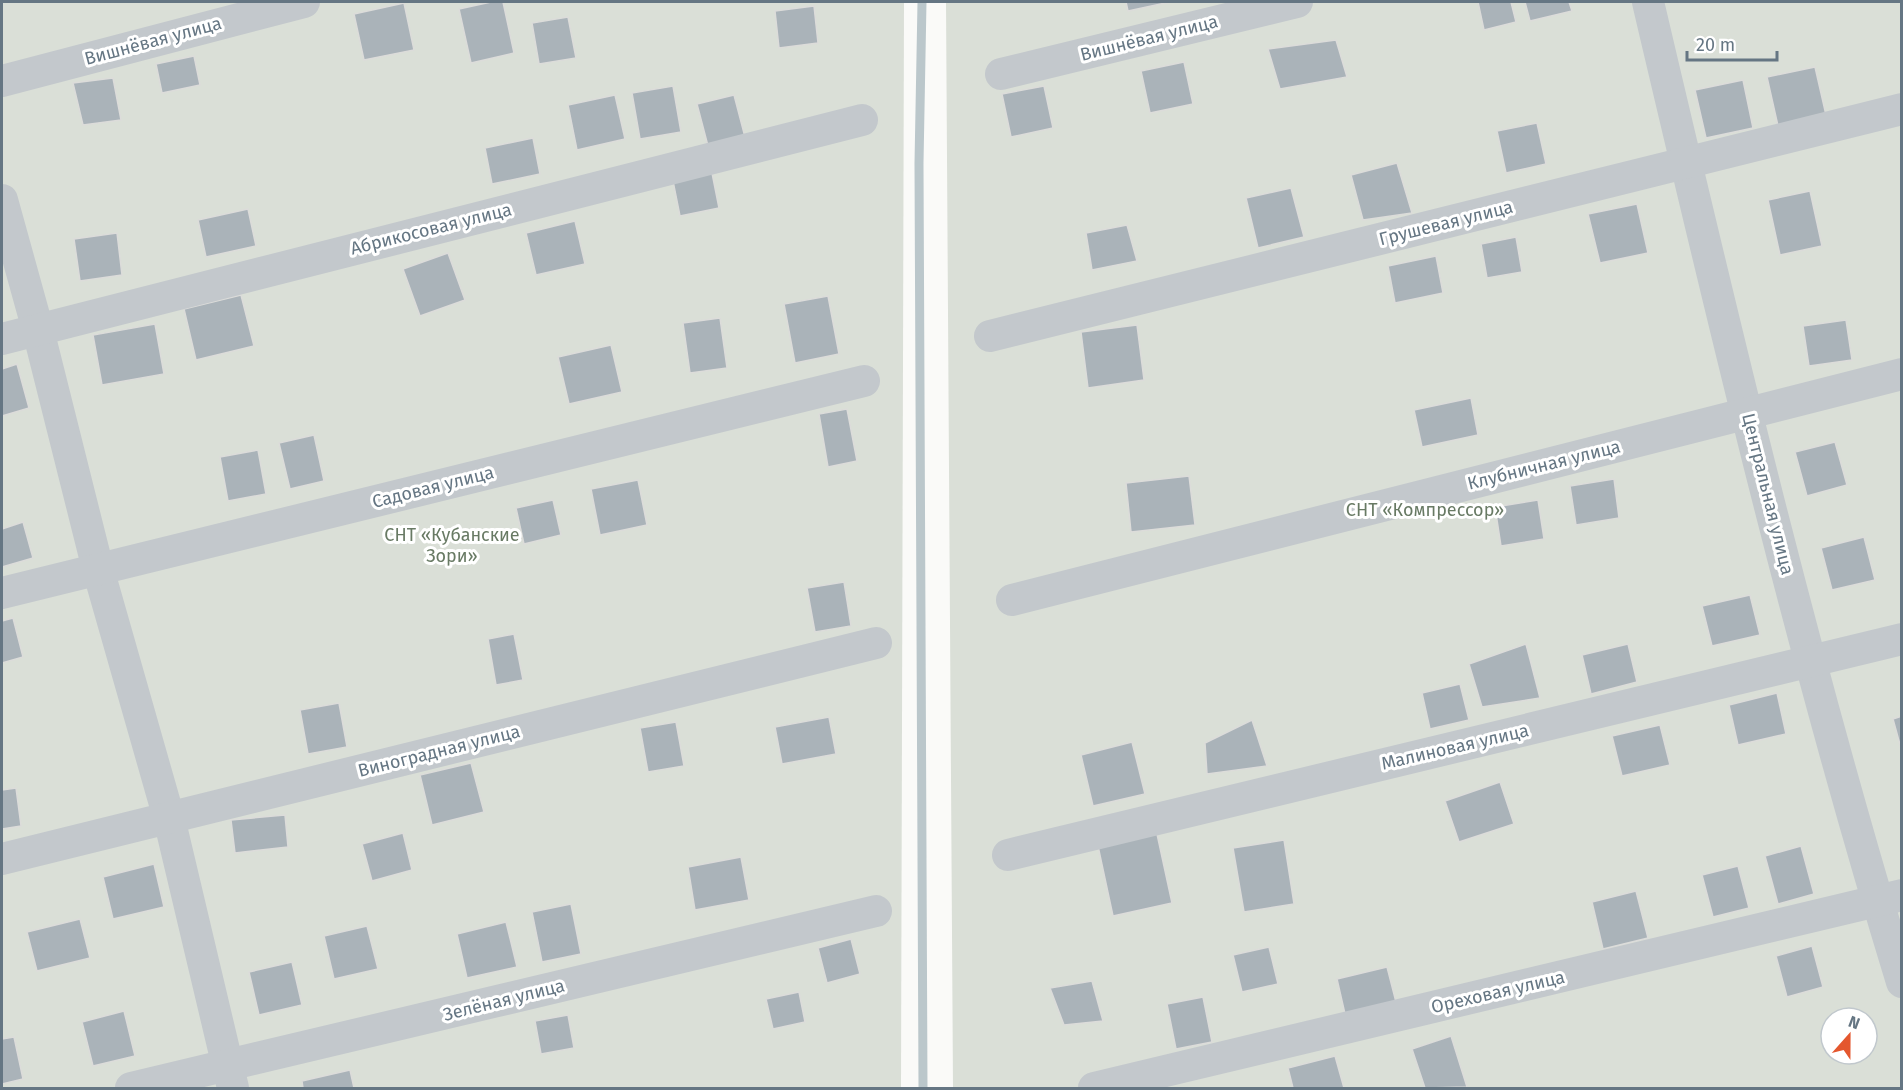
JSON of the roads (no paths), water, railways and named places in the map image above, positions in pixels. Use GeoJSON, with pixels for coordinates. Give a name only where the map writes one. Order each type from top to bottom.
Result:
{"type":"FeatureCollection","features":[{"type":"Feature","properties":{"kind":"street","name":"Вишнёвая улица"},"geometry":{"type":"LineString","coordinates":[[2,81],[304,2]]}},
{"type":"Feature","properties":{"kind":"street","name":"Вишнёвая улица"},"geometry":{"type":"LineString","coordinates":[[1001,74],[1297,2]]}},
{"type":"Feature","properties":{"kind":"street","name":"Центральная улица"},"geometry":{"type":"LineString","coordinates":[[1648,2],[1747,414],[1811,662],[1889,898],[1902,982]]}},
{"type":"Feature","properties":{"kind":"street","name":"Грушевая улица"},"geometry":{"type":"LineString","coordinates":[[990,336],[1902,109]]}},
{"type":"Feature","properties":{"kind":"street","name":"Абрикосовая улица"},"geometry":{"type":"LineString","coordinates":[[2,339],[862,120]]}},
{"type":"Feature","properties":{"kind":"street"},"geometry":{"type":"LineString","coordinates":[[2,200],[38,330],[98,569],[169,818],[231,1077]]}},
{"type":"Feature","properties":{"kind":"street","name":"Клубничная улица"},"geometry":{"type":"LineString","coordinates":[[1012,600],[1902,374]]}},
{"type":"Feature","properties":{"kind":"street","name":"Садовая улица"},"geometry":{"type":"LineString","coordinates":[[2,593],[864,381]]}},
{"type":"Feature","properties":{"kind":"street","name":"Малиновая улица"},"geometry":{"type":"LineString","coordinates":[[1008,855],[1902,639]]}},
{"type":"Feature","properties":{"kind":"street","name":"Виноградная улица"},"geometry":{"type":"LineString","coordinates":[[2,859],[876,643]]}},
{"type":"Feature","properties":{"kind":"street","name":"Ореховая улица"},"geometry":{"type":"LineString","coordinates":[[1094,1089],[1889,898]]}},
{"type":"Feature","properties":{"kind":"street","name":"Зелёная улица"},"geometry":{"type":"LineString","coordinates":[[131,1089],[231,1077],[876,910]]}},
{"type":"Feature","properties":{"kind":"waterway"},"geometry":{"type":"LineString","coordinates":[[922,2],[919,163],[923,1088]]}},
{"type":"Feature","properties":{"kind":"park label","name":"СНТ «Компрессор»"},"geometry":{"type":"Point","coordinates":[1425,510]}},
{"type":"Feature","properties":{"kind":"park label","name":"СНТ «Кубанские Зори»"},"geometry":{"type":"Point","coordinates":[452,545]}}]}
